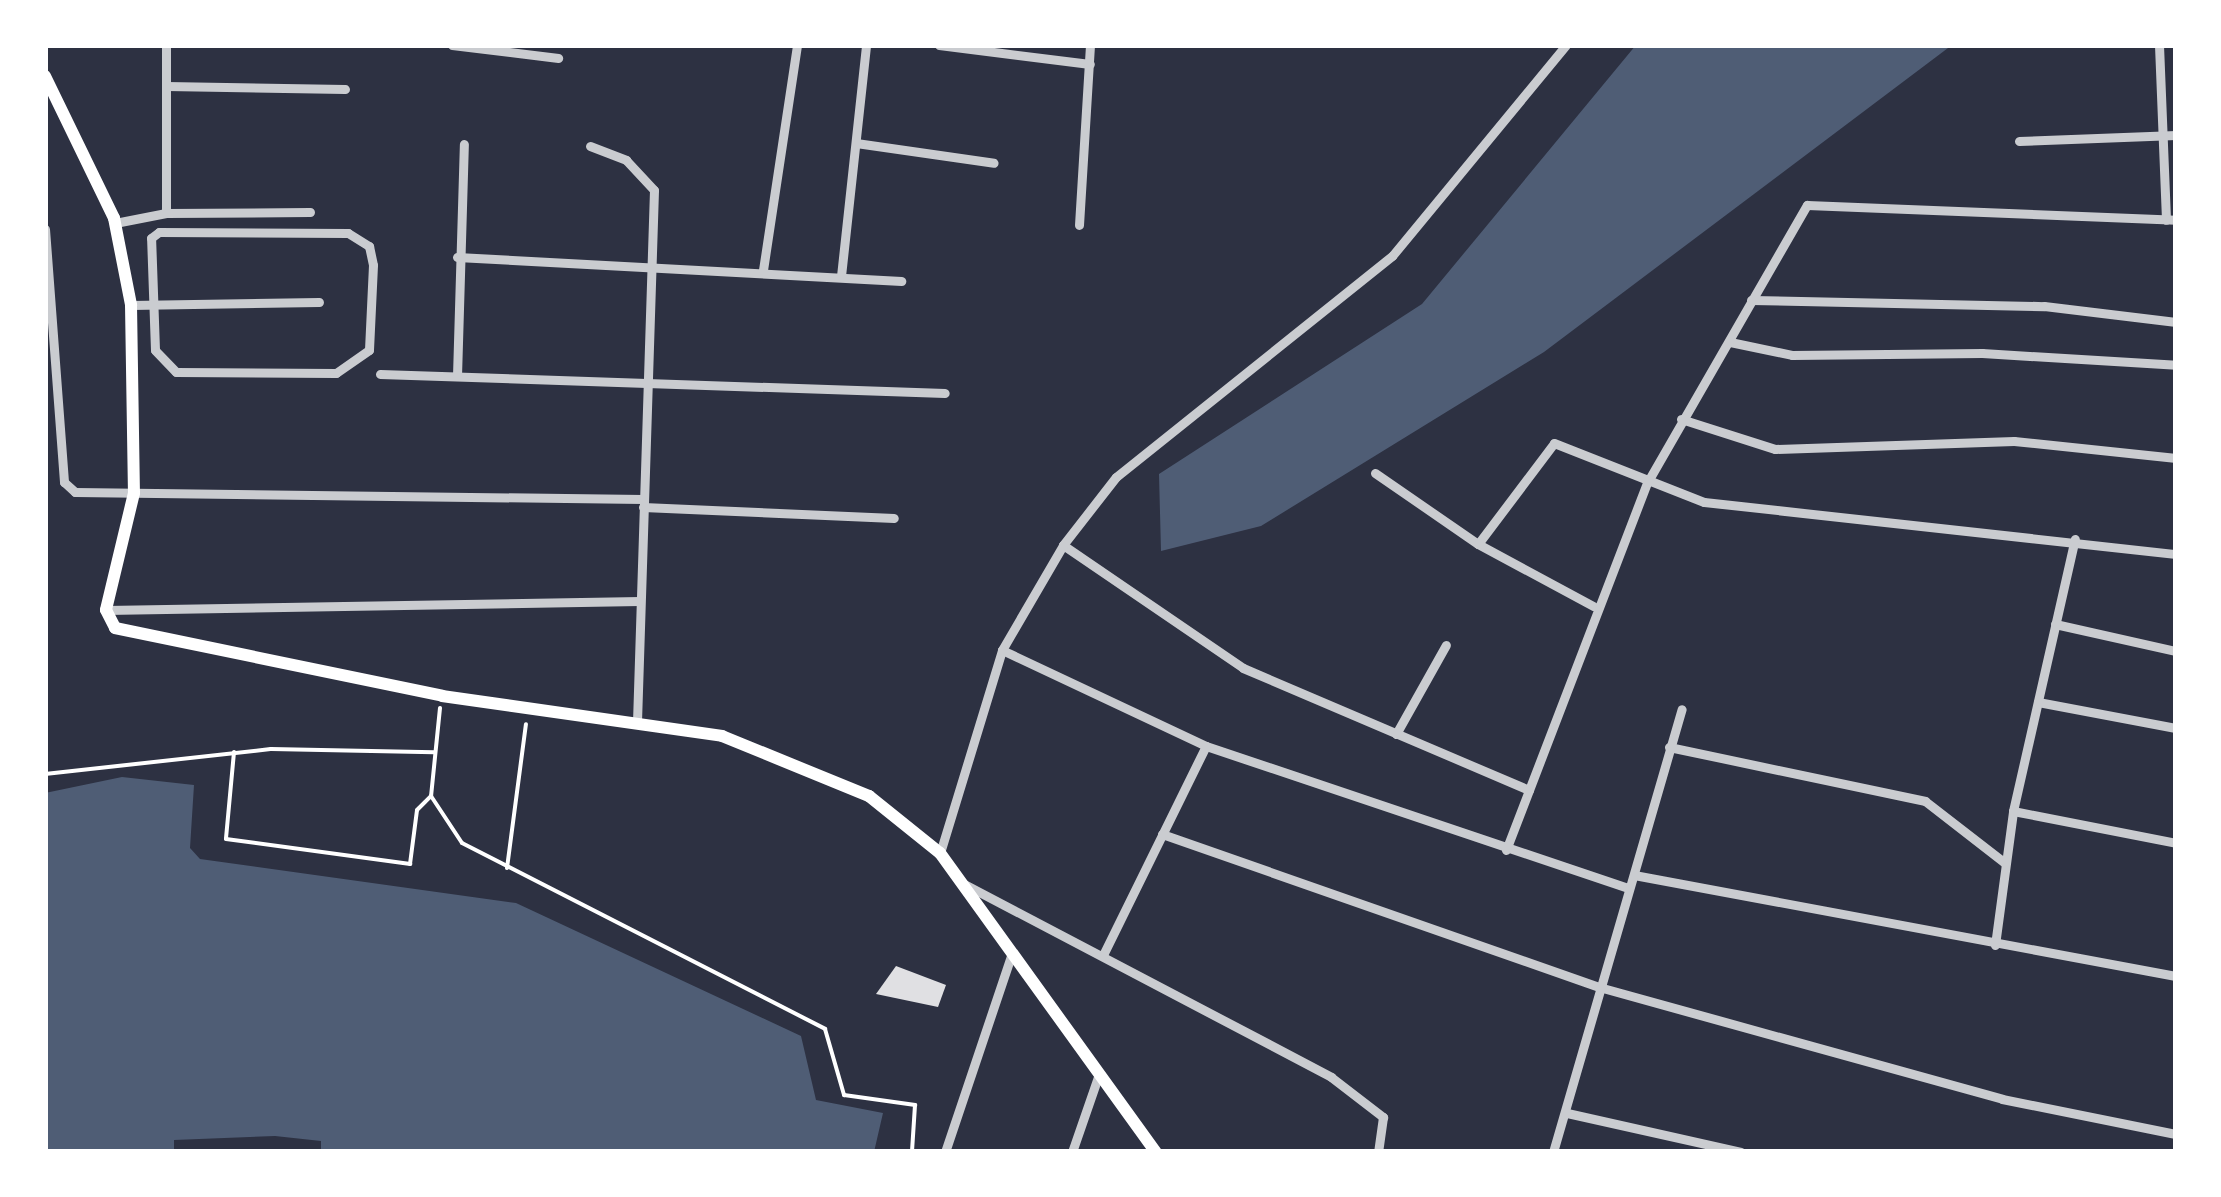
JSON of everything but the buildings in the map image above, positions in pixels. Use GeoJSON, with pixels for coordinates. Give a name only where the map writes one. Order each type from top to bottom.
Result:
{"type":"FeatureCollection","features":[{"type":"Feature","properties":{"kind":"main road"},"geometry":{"type":"LineString","coordinates":[[45,76],[115,224],[131,305],[134,493],[106,610],[114,628],[135,637],[442,696],[722,736],[869,796],[940,853],[1156,1152]]}},
{"type":"Feature","properties":{"kind":"street"},"geometry":{"type":"LineString","coordinates":[[166,45],[166,213]]}},
{"type":"Feature","properties":{"kind":"street"},"geometry":{"type":"LineString","coordinates":[[452,45],[558,58]]}},
{"type":"Feature","properties":{"kind":"street"},"geometry":{"type":"LineString","coordinates":[[763,270],[797,45]]}},
{"type":"Feature","properties":{"kind":"street"},"geometry":{"type":"LineString","coordinates":[[841,276],[866,45]]}},
{"type":"Feature","properties":{"kind":"street"},"geometry":{"type":"LineString","coordinates":[[939,45],[1090,64]]}},
{"type":"Feature","properties":{"kind":"street"},"geometry":{"type":"LineString","coordinates":[[1079,225],[1090,45]]}},
{"type":"Feature","properties":{"kind":"street"},"geometry":{"type":"LineString","coordinates":[[940,853],[1002,650],[1063,545],[1116,477],[1392,256],[1566,45]]}},
{"type":"Feature","properties":{"kind":"street"},"geometry":{"type":"LineString","coordinates":[[1506,850],[1593,606],[1648,483],[1681,419],[1814,200],[2171,220],[2171,134],[2159,45]]}},
{"type":"Feature","properties":{"kind":"street"},"geometry":{"type":"LineString","coordinates":[[166,86],[345,89]]}},
{"type":"Feature","properties":{"kind":"street"},"geometry":{"type":"LineString","coordinates":[[2019,141],[2171,134]]}},
{"type":"Feature","properties":{"kind":"street"},"geometry":{"type":"LineString","coordinates":[[856,143],[994,164]]}},
{"type":"Feature","properties":{"kind":"street"},"geometry":{"type":"LineString","coordinates":[[456,376],[464,144]]}},
{"type":"Feature","properties":{"kind":"street"},"geometry":{"type":"LineString","coordinates":[[590,146],[626,160],[654,190],[637,722]]}},
{"type":"Feature","properties":{"kind":"street"},"geometry":{"type":"LineString","coordinates":[[115,224],[166,213],[310,212]]}},
{"type":"Feature","properties":{"kind":"street"},"geometry":{"type":"LineString","coordinates":[[45,230],[64,482],[86,494],[643,503],[894,518]]}},
{"type":"Feature","properties":{"kind":"street"},"geometry":{"type":"LineString","coordinates":[[160,232],[348,233],[369,246],[369,350],[336,373],[176,372],[155,350],[152,305],[151,238],[160,232]]}},
{"type":"Feature","properties":{"kind":"street"},"geometry":{"type":"LineString","coordinates":[[458,257],[649,261],[901,281]]}},
{"type":"Feature","properties":{"kind":"street"},"geometry":{"type":"LineString","coordinates":[[1751,300],[2044,306],[2176,322]]}},
{"type":"Feature","properties":{"kind":"street"},"geometry":{"type":"LineString","coordinates":[[131,305],[319,302]]}},
{"type":"Feature","properties":{"kind":"street"},"geometry":{"type":"LineString","coordinates":[[1730,342],[1792,355],[1982,353],[2176,365]]}},
{"type":"Feature","properties":{"kind":"street"},"geometry":{"type":"LineString","coordinates":[[380,374],[646,379],[946,393]]}},
{"type":"Feature","properties":{"kind":"street"},"geometry":{"type":"LineString","coordinates":[[1681,419],[1775,449],[2014,441],[2176,458]]}},
{"type":"Feature","properties":{"kind":"street"},"geometry":{"type":"LineString","coordinates":[[1478,544],[1554,443],[1704,502],[2075,539],[2176,554]]}},
{"type":"Feature","properties":{"kind":"street"},"geometry":{"type":"LineString","coordinates":[[1375,473],[1478,544],[1593,606]]}},
{"type":"Feature","properties":{"kind":"street"},"geometry":{"type":"LineString","coordinates":[[1994,945],[2012,811],[2075,539]]}},
{"type":"Feature","properties":{"kind":"street"},"geometry":{"type":"LineString","coordinates":[[1063,545],[1244,668],[1530,790]]}},
{"type":"Feature","properties":{"kind":"street"},"geometry":{"type":"LineString","coordinates":[[106,610],[640,601]]}},
{"type":"Feature","properties":{"kind":"street"},"geometry":{"type":"LineString","coordinates":[[2055,624],[2176,652]]}},
{"type":"Feature","properties":{"kind":"street"},"geometry":{"type":"LineString","coordinates":[[1396,734],[1446,645]]}},
{"type":"Feature","properties":{"kind":"street"},"geometry":{"type":"LineString","coordinates":[[1002,650],[1206,746],[1626,888]]}},
{"type":"Feature","properties":{"kind":"street"},"geometry":{"type":"LineString","coordinates":[[2038,702],[2176,728]]}},
{"type":"Feature","properties":{"kind":"street"},"geometry":{"type":"LineString","coordinates":[[1553,1152],[1567,1113],[1626,888],[1634,875],[1682,709]]}},
{"type":"Feature","properties":{"kind":"street"},"geometry":{"type":"LineString","coordinates":[[1103,955],[1206,746]]}},
{"type":"Feature","properties":{"kind":"street"},"geometry":{"type":"LineString","coordinates":[[1669,748],[1925,801],[2005,863]]}},
{"type":"Feature","properties":{"kind":"street"},"geometry":{"type":"LineString","coordinates":[[2012,811],[2176,843]]}},
{"type":"Feature","properties":{"kind":"street"},"geometry":{"type":"LineString","coordinates":[[1162,834],[1598,987],[2002,1100],[2176,1134]]}},
{"type":"Feature","properties":{"kind":"street"},"geometry":{"type":"LineString","coordinates":[[1634,875],[2176,976]]}},
{"type":"Feature","properties":{"kind":"street"},"geometry":{"type":"LineString","coordinates":[[961,882],[1103,955],[1380,1112],[1378,1152]]}},
{"type":"Feature","properties":{"kind":"street"},"geometry":{"type":"LineString","coordinates":[[945,1152],[1012,952]]}},
{"type":"Feature","properties":{"kind":"street"},"geometry":{"type":"LineString","coordinates":[[1072,1152],[1099,1074]]}},
{"type":"Feature","properties":{"kind":"street"},"geometry":{"type":"LineString","coordinates":[[1567,1113],[1741,1152]]}},
{"type":"Feature","properties":{"kind":"path"},"geometry":{"type":"LineString","coordinates":[[442,696],[432,796],[462,843],[507,871],[825,1028],[844,1095],[915,1105],[912,1152]]}},
{"type":"Feature","properties":{"kind":"path"},"geometry":{"type":"LineString","coordinates":[[507,871],[528,710]]}},
{"type":"Feature","properties":{"kind":"path"},"geometry":{"type":"LineString","coordinates":[[45,774],[234,752],[434,752]]}},
{"type":"Feature","properties":{"kind":"path"},"geometry":{"type":"LineString","coordinates":[[234,752],[226,839],[410,864],[417,810],[432,796]]}},
{"type":"Feature","properties":{"kind":"water"},"geometry":{"type":"Polygon","coordinates":[[[1636,45],[1952,45],[1544,352],[1261,526],[1161,551],[1159,474],[1422,304],[1636,45]]]}},
{"type":"Feature","properties":{"kind":"water"},"geometry":{"type":"Polygon","coordinates":[[[122,777],[194,785],[190,848],[200,859],[516,903],[801,1036],[816,1100],[883,1113],[874,1152],[321,1152],[321,1141],[275,1136],[174,1140],[174,1152],[45,1152],[45,793],[122,777]]]}}]}
